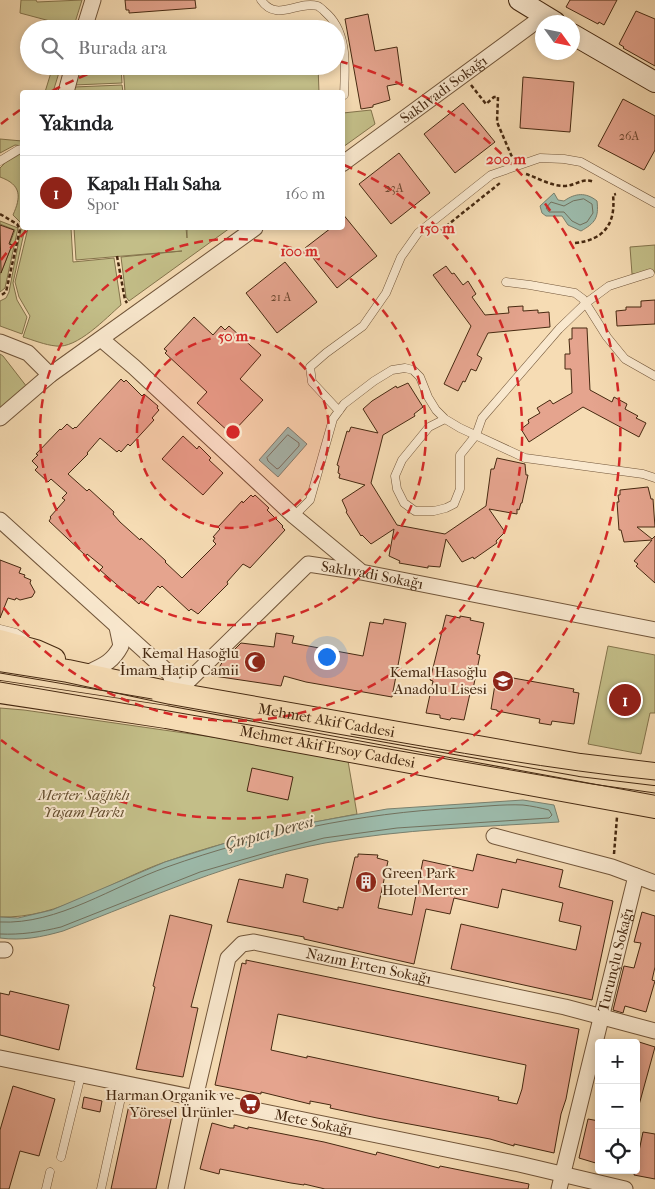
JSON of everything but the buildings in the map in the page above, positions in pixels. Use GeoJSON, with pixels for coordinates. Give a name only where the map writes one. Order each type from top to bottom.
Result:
{"type":"FeatureCollection","features":[{"type":"Feature","properties":{"kind":"main road"},"geometry":{"type":"LineString","coordinates":[[0,641],[36,651],[54,659],[76,673]]}},
{"type":"Feature","properties":{"kind":"main road","name":"Mehmet Akif Caddesi"},"geometry":{"type":"LineString","coordinates":[[0,660],[580,765],[655,774]]}},
{"type":"Feature","properties":{"kind":"main road","name":"Mehmet Akif Ersoy Caddesi"},"geometry":{"type":"LineString","coordinates":[[0,692],[175,719],[655,807]]}},
{"type":"Feature","properties":{"kind":"street"},"geometry":{"type":"LineString","coordinates":[[87,20],[93,0]]}},
{"type":"Feature","properties":{"kind":"street"},"geometry":{"type":"LineString","coordinates":[[524,1],[544,15]]}},
{"type":"Feature","properties":{"kind":"street","name":"Saklıvadi Sokağı"},"geometry":{"type":"LineString","coordinates":[[345,162],[464,76],[535,29]]}},
{"type":"Feature","properties":{"kind":"street"},"geometry":{"type":"LineString","coordinates":[[580,39],[655,82]]}},
{"type":"Feature","properties":{"kind":"street"},"geometry":{"type":"LineString","coordinates":[[67,90],[71,75]]}},
{"type":"Feature","properties":{"kind":"street"},"geometry":{"type":"LineString","coordinates":[[0,418],[50,375],[252,230]]}},
{"type":"Feature","properties":{"kind":"street"},"geometry":{"type":"LineString","coordinates":[[101,339],[134,367],[294,516],[361,572]]}},
{"type":"Feature","properties":{"kind":"street"},"geometry":{"type":"LineString","coordinates":[[0,342],[28,353],[50,375]]}},
{"type":"Feature","properties":{"kind":"street","name":"Saklıvadi Sokağı"},"geometry":{"type":"LineString","coordinates":[[0,520],[170,674],[176,693],[308,564],[361,572],[655,630]]}},
{"type":"Feature","properties":{"kind":"street"},"geometry":{"type":"LineString","coordinates":[[76,673],[103,665],[115,657],[121,646],[117,627]]}},
{"type":"Feature","properties":{"kind":"street"},"geometry":{"type":"LineString","coordinates":[[494,836],[612,867],[655,883]]}},
{"type":"Feature","properties":{"kind":"street","name":"Turunçlu Sokağı"},"geometry":{"type":"LineString","coordinates":[[561,1182],[636,876]]}},
{"type":"Feature","properties":{"kind":"street","name":"Nazım Erten Sokağı"},"geometry":{"type":"LineString","coordinates":[[176,1189],[228,958],[242,944],[254,942],[565,1007],[655,1031]]}},
{"type":"Feature","properties":{"kind":"street","name":"Mete Sokağı"},"geometry":{"type":"LineString","coordinates":[[0,1058],[341,1127],[561,1182],[625,1189]]}},
{"type":"Feature","properties":{"kind":"lane"},"geometry":{"type":"LineString","coordinates":[[261,0],[270,10],[277,11],[305,6],[319,6],[334,20]]}},
{"type":"Feature","properties":{"kind":"lane"},"geometry":{"type":"LineString","coordinates":[[344,90],[345,75]]}},
{"type":"Feature","properties":{"kind":"lane"},"geometry":{"type":"LineString","coordinates":[[0,161],[20,150]]}},
{"type":"Feature","properties":{"kind":"lane"},"geometry":{"type":"LineString","coordinates":[[339,411],[312,382],[310,367],[362,326],[386,293],[401,257],[418,233],[491,175],[518,169],[540,158],[582,162],[655,203]]}},
{"type":"Feature","properties":{"kind":"lane"},"geometry":{"type":"LineString","coordinates":[[445,419],[429,427],[402,460],[395,476],[397,489],[404,503],[415,511],[434,511],[454,504],[460,489],[460,455],[476,435],[482,418],[559,329],[586,303],[610,286],[650,273]]}},
{"type":"Feature","properties":{"kind":"lane"},"geometry":{"type":"LineString","coordinates":[[506,282],[575,293],[583,299],[607,337],[625,358],[655,376]]}},
{"type":"Feature","properties":{"kind":"lane"},"geometry":{"type":"LineString","coordinates":[[294,516],[310,500],[333,419],[344,404],[392,370],[405,368],[413,370],[420,377],[428,397],[436,410],[445,419],[525,458],[643,474],[655,478]]}},
{"type":"Feature","properties":{"kind":"lane"},"geometry":{"type":"LineString","coordinates":[[0,629],[16,633],[36,651]]}},
{"type":"Feature","properties":{"kind":"lane"},"geometry":{"type":"LineString","coordinates":[[61,1157],[81,1075]]}},
{"type":"Feature","properties":{"kind":"lane"},"geometry":{"type":"LineString","coordinates":[[101,1189],[124,1084]]}},
{"type":"Feature","properties":{"kind":"lane"},"geometry":{"type":"LineString","coordinates":[[46,1189],[50,1172]]}},
{"type":"Feature","properties":{"kind":"path"},"geometry":{"type":"LineString","coordinates":[[464,76],[486,104],[494,97],[498,97],[498,122],[518,169],[554,184],[570,185],[588,179],[599,184]]}},
{"type":"Feature","properties":{"kind":"path"},"geometry":{"type":"LineString","coordinates":[[426,228],[434,234],[440,232],[505,179]]}},
{"type":"Feature","properties":{"kind":"path"},"geometry":{"type":"LineString","coordinates":[[574,243],[588,242],[596,238],[610,224],[614,213],[613,195],[616,194],[608,189]]}},
{"type":"Feature","properties":{"kind":"path"},"geometry":{"type":"LineString","coordinates":[[0,214],[17,224],[20,230],[6,292],[0,296]]}},
{"type":"Feature","properties":{"kind":"path"},"geometry":{"type":"LineString","coordinates":[[117,256],[125,300]]}},
{"type":"Feature","properties":{"kind":"path"},"geometry":{"type":"LineString","coordinates":[[612,867],[619,801]]}},
{"type":"Feature","properties":{"kind":"green space"},"geometry":{"type":"Polygon","coordinates":[[[21,0],[36,0],[37,2],[82,0],[76,20],[46,20],[20,13],[21,0]]]}},
{"type":"Feature","properties":{"kind":"green space"},"geometry":{"type":"Polygon","coordinates":[[[50,75],[58,75],[54,90],[46,90],[50,75]]]}},
{"type":"Feature","properties":{"kind":"green space"},"geometry":{"type":"Polygon","coordinates":[[[77,75],[122,75],[122,83],[74,85],[77,75]]]}},
{"type":"Feature","properties":{"kind":"green space"},"geometry":{"type":"Polygon","coordinates":[[[124,75],[318,75],[319,90],[125,90],[124,75]]]}},
{"type":"Feature","properties":{"kind":"green space"},"geometry":{"type":"Polygon","coordinates":[[[122,85],[123,90],[73,90],[74,87],[122,85]]]}},
{"type":"Feature","properties":{"kind":"green space"},"geometry":{"type":"Polygon","coordinates":[[[371,110],[375,124],[345,146],[345,113],[371,110]]]}},
{"type":"Feature","properties":{"kind":"green space"},"geometry":{"type":"Polygon","coordinates":[[[0,139],[20,141],[20,146],[15,145],[0,153],[0,139]]]}},
{"type":"Feature","properties":{"kind":"green space"},"geometry":{"type":"Polygon","coordinates":[[[20,154],[20,222],[13,215],[18,192],[12,184],[0,177],[0,168],[20,154]]]}},
{"type":"Feature","properties":{"kind":"green space"},"geometry":{"type":"Polygon","coordinates":[[[0,221],[18,228],[5,288],[0,292],[0,275],[12,245],[10,243],[15,230],[0,224],[0,221]]]}},
{"type":"Feature","properties":{"kind":"green space"},"geometry":{"type":"Polygon","coordinates":[[[21,230],[25,230],[13,283],[17,300],[27,317],[22,334],[0,326],[0,301],[6,298],[9,292],[21,230]]]}},
{"type":"Feature","properties":{"kind":"green space"},"geometry":{"type":"Polygon","coordinates":[[[28,230],[71,230],[73,262],[114,258],[121,305],[91,332],[73,343],[64,346],[43,344],[23,337],[30,316],[19,297],[15,282],[28,230]]]}},
{"type":"Feature","properties":{"kind":"green space"},"geometry":{"type":"Polygon","coordinates":[[[74,230],[186,230],[187,238],[187,230],[227,230],[129,301],[126,297],[121,257],[182,251],[76,260],[74,230]]]}},
{"type":"Feature","properties":{"kind":"green space"},"geometry":{"type":"Polygon","coordinates":[[[655,245],[655,272],[632,274],[630,247],[655,245]]]}},
{"type":"Feature","properties":{"kind":"green space"},"geometry":{"type":"Polygon","coordinates":[[[0,354],[27,387],[0,408],[0,354]]]}},
{"type":"Feature","properties":{"kind":"green space"},"geometry":{"type":"Polygon","coordinates":[[[608,646],[655,655],[655,713],[650,713],[641,754],[588,744],[608,646]]]}},
{"type":"Feature","properties":{"kind":"green space","name":"Merter Sağlıklı Yaşam Parkı"},"geometry":{"type":"Polygon","coordinates":[[[0,708],[247,742],[348,761],[357,814],[236,840],[165,862],[84,897],[43,912],[22,916],[0,917],[0,708]]]}},
{"type":"Feature","properties":{"kind":"water"},"geometry":{"type":"Polygon","coordinates":[[[554,193],[558,200],[564,201],[572,196],[580,195],[593,198],[597,201],[597,216],[590,225],[581,231],[568,225],[562,216],[546,216],[542,213],[540,206],[554,193]]]}},
{"type":"Feature","properties":{"kind":"water"},"geometry":{"type":"Polygon","coordinates":[[[288,427],[307,444],[278,477],[259,460],[288,427]]]}},
{"type":"Feature","properties":{"kind":"water"},"geometry":{"type":"Polygon","coordinates":[[[523,800],[554,805],[559,822],[471,827],[354,838],[291,850],[192,881],[63,931],[32,938],[0,938],[0,917],[18,918],[52,910],[165,862],[232,841],[303,824],[387,809],[523,800]]]}},
{"type":"Feature","properties":{"kind":"tram line"},"geometry":{"type":"LineString","coordinates":[[0,673],[152,699]]}},
{"type":"Feature","properties":{"kind":"tram line"},"geometry":{"type":"LineString","coordinates":[[0,682],[592,784],[655,793]]}},
{"type":"Feature","properties":{"kind":"tram line"},"geometry":{"type":"LineString","coordinates":[[351,734],[541,766],[655,780]]}},
{"type":"Feature","properties":{"kind":"place","name":"Kemal Hasoğlu İmam Hatip Camii"},"geometry":{"type":"Point","coordinates":[255,662]}},
{"type":"Feature","properties":{"kind":"place","name":"Kemal Hasoğlu Anadolu Lisesi"},"geometry":{"type":"Point","coordinates":[503,681]}},
{"type":"Feature","properties":{"kind":"place","name":"Kapalı Halı Saha"},"geometry":{"type":"Point","coordinates":[625,700]}},
{"type":"Feature","properties":{"kind":"place","name":"Green Park Hotel Merter"},"geometry":{"type":"Point","coordinates":[366,882]}},
{"type":"Feature","properties":{"kind":"place","name":"Harman Organik ve Yöresel Ürünler"},"geometry":{"type":"Point","coordinates":[250,1104]}},
{"type":"Feature","properties":{"kind":"water label","name":"Çırpıcı Deresi"},"geometry":{"type":"Point","coordinates":[269,832]}}]}
